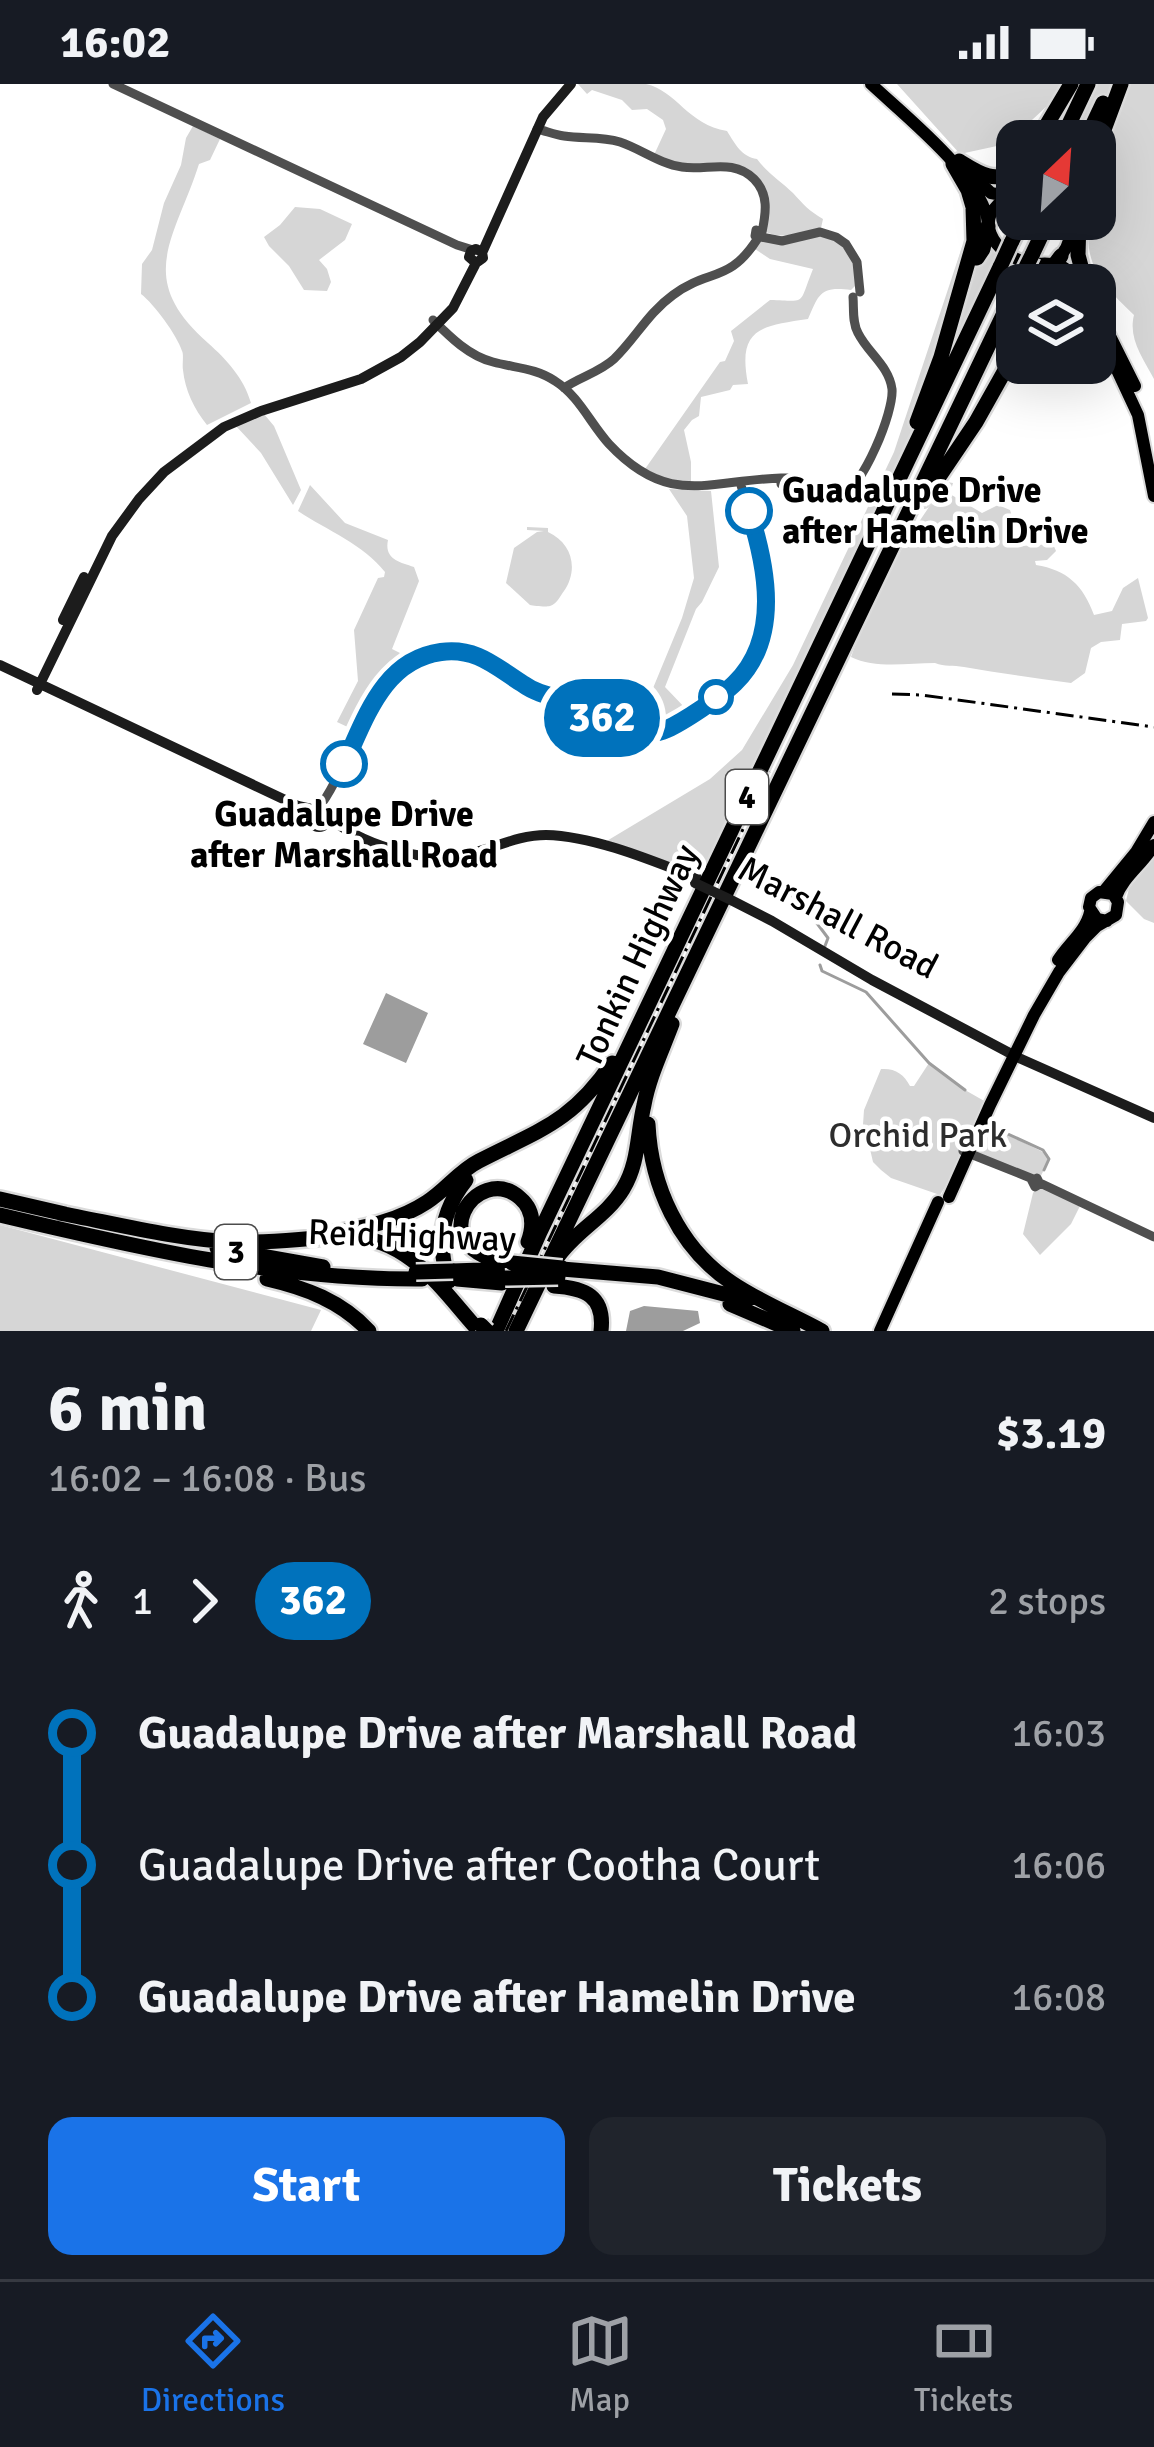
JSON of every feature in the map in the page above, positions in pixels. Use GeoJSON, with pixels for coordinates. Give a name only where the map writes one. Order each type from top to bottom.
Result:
{"type":"FeatureCollection","features":[{"type":"Feature","properties":{"kind":"highway"},"geometry":{"type":"LineString","coordinates":[[1050,120],[1071,84]]}},
{"type":"Feature","properties":{"kind":"highway"},"geometry":{"type":"LineString","coordinates":[[1071,120],[1088,84]]}},
{"type":"Feature","properties":{"kind":"highway"},"geometry":{"type":"LineString","coordinates":[[1096,120],[1116,84]]}},
{"type":"Feature","properties":{"kind":"highway"},"geometry":{"type":"LineString","coordinates":[[1106,120],[1116,84]]}},
{"type":"Feature","properties":{"kind":"highway"},"geometry":{"type":"LineString","coordinates":[[956,162],[996,178]]}},
{"type":"Feature","properties":{"kind":"highway"},"geometry":{"type":"LineString","coordinates":[[878,524],[935,374],[973,247],[976,225],[971,198],[956,162]]}},
{"type":"Feature","properties":{"kind":"highway"},"geometry":{"type":"LineString","coordinates":[[960,286],[983,248],[988,225]]}},
{"type":"Feature","properties":{"kind":"highway","name":"Tonkin Highway"},"geometry":{"type":"LineString","coordinates":[[484,1330],[1012,240]]}},
{"type":"Feature","properties":{"kind":"highway","name":"Tonkin Highway"},"geometry":{"type":"LineString","coordinates":[[1043,264],[1048,260],[1048,240]]}},
{"type":"Feature","properties":{"kind":"highway"},"geometry":{"type":"LineString","coordinates":[[1047,264],[1048,260]]}},
{"type":"Feature","properties":{"kind":"highway","name":"Tonkin Highway"},"geometry":{"type":"LineString","coordinates":[[516,1331],[996,330]]}},
{"type":"Feature","properties":{"kind":"highway"},"geometry":{"type":"LineString","coordinates":[[856,619],[996,384]]}},
{"type":"Feature","properties":{"kind":"highway"},"geometry":{"type":"LineString","coordinates":[[312,1238],[404,1215],[434,1198],[474,1164],[562,1119],[594,1088],[641,1014],[697,887]]}},
{"type":"Feature","properties":{"kind":"highway"},"geometry":{"type":"LineString","coordinates":[[532,1331],[534,1309],[557,1259],[614,1203],[630,1176],[645,1098],[659,1056],[726,901]]}},
{"type":"Feature","properties":{"kind":"highway"},"geometry":{"type":"LineString","coordinates":[[659,1056],[650,1092],[650,1141],[656,1178],[676,1222],[706,1262],[735,1285],[821,1331]]}},
{"type":"Feature","properties":{"kind":"highway"},"geometry":{"type":"LineString","coordinates":[[484,1330],[447,1278],[442,1229],[462,1184],[501,1152]]}},
{"type":"Feature","properties":{"kind":"highway"},"geometry":{"type":"LineString","coordinates":[[484,1330],[532,1226],[527,1205],[515,1194],[495,1189],[471,1199],[461,1228],[473,1251],[507,1273]]}},
{"type":"Feature","properties":{"kind":"highway","name":"Reid Highway"},"geometry":{"type":"LineString","coordinates":[[0,1199],[274,1260],[419,1275]]}},
{"type":"Feature","properties":{"kind":"highway"},"geometry":{"type":"LineString","coordinates":[[59,1213],[220,1241],[367,1238],[400,1250],[484,1330]]}},
{"type":"Feature","properties":{"kind":"highway","name":"Reid Highway"},"geometry":{"type":"LineString","coordinates":[[0,1215],[212,1262],[295,1274],[356,1279],[507,1273],[619,1280],[730,1304],[793,1331]]}},
{"type":"Feature","properties":{"kind":"highway","name":"3"},"geometry":{"type":"LineString","coordinates":[[159,1250],[336,1303],[365,1331]]}},
{"type":"Feature","properties":{"kind":"highway"},"geometry":{"type":"LineString","coordinates":[[559,1275],[581,1269],[639,1274],[714,1290],[821,1331]]}},
{"type":"Feature","properties":{"kind":"highway"},"geometry":{"type":"LineString","coordinates":[[559,1275],[591,1296],[602,1314],[601,1331]]}},
{"type":"Feature","properties":{"kind":"main road"},"geometry":{"type":"LineString","coordinates":[[40,683],[112,536],[164,472],[224,428],[382,368],[412,349],[461,296],[474,255],[542,127],[571,84]]}},
{"type":"Feature","properties":{"kind":"main road"},"geometry":{"type":"LineString","coordinates":[[871,84],[987,190],[996,191]]}},
{"type":"Feature","properties":{"kind":"main road"},"geometry":{"type":"LineString","coordinates":[[881,84],[956,162],[982,199],[993,240],[1002,250],[1026,262],[1048,260],[1068,246],[1069,240]]}},
{"type":"Feature","properties":{"kind":"main road"},"geometry":{"type":"LineString","coordinates":[[988,225],[996,207]]}},
{"type":"Feature","properties":{"kind":"main road"},"geometry":{"type":"LineString","coordinates":[[1048,260],[1056,264]]}},
{"type":"Feature","properties":{"kind":"main road"},"geometry":{"type":"LineString","coordinates":[[1116,351],[1132,379],[1154,445]]}},
{"type":"Feature","properties":{"kind":"main road"},"geometry":{"type":"LineString","coordinates":[[1116,367],[1138,416],[1154,496]]}},
{"type":"Feature","properties":{"kind":"main road","name":"Marshall Road"},"geometry":{"type":"LineString","coordinates":[[0,668],[320,816],[336,830],[393,856],[418,863],[462,862],[514,845],[552,842],[603,853],[697,887],[1014,1053],[1154,1118]]}},
{"type":"Feature","properties":{"kind":"main road"},"geometry":{"type":"LineString","coordinates":[[884,1331],[1059,958],[1084,927],[1091,898],[1110,894],[1152,830]]}},
{"type":"Feature","properties":{"kind":"main road"},"geometry":{"type":"LineString","coordinates":[[1014,1053],[1072,954],[1096,926],[1118,911],[1110,894]]}},
{"type":"Feature","properties":{"kind":"main road"},"geometry":{"type":"LineString","coordinates":[[1090,912],[1106,921]]}},
{"type":"Feature","properties":{"kind":"street"},"geometry":{"type":"LineString","coordinates":[[113,84],[474,255]]}},
{"type":"Feature","properties":{"kind":"street"},"geometry":{"type":"LineString","coordinates":[[542,127],[563,136],[613,140],[684,168],[740,169],[756,181],[766,206],[760,234],[748,255],[730,270],[670,297],[615,358],[567,390]]}},
{"type":"Feature","properties":{"kind":"street"},"geometry":{"type":"LineString","coordinates":[[437,321],[473,350],[541,373],[567,390],[612,446],[647,475],[687,487],[784,481],[819,497],[841,496],[854,487],[876,443],[892,389],[888,374],[859,335],[853,318],[860,273],[846,244],[836,237],[820,232],[782,241],[760,234]]}},
{"type":"Feature","properties":{"kind":"street"},"geometry":{"type":"LineString","coordinates":[[320,816],[385,683],[407,663],[427,655],[459,651],[482,657],[534,691],[572,702],[633,733],[667,730],[728,690],[750,667],[766,622],[761,557],[743,482]]}},
{"type":"Feature","properties":{"kind":"street"},"geometry":{"type":"LineString","coordinates":[[965,1152],[1154,1237]]}},
{"type":"Feature","properties":{"kind":"green space"},"geometry":{"type":"Polygon","coordinates":[[[578,84],[646,84],[666,93],[702,122],[727,131],[743,153],[757,159],[823,219],[821,228],[785,236],[764,231],[769,203],[754,175],[654,155],[666,129],[663,120],[647,109],[632,110],[622,100],[592,90],[587,94],[578,84]]]}},
{"type":"Feature","properties":{"kind":"green space"},"geometry":{"type":"Polygon","coordinates":[[[897,84],[1154,84],[1154,379],[1135,340],[1134,315],[1116,296],[1116,264],[1093,264],[1089,249],[1088,240],[1116,240],[1116,120],[1074,120],[1046,107],[1032,120],[996,120],[996,146],[960,154],[897,84]]]}},
{"type":"Feature","properties":{"kind":"green space"},"geometry":{"type":"Polygon","coordinates":[[[193,126],[220,139],[210,160],[199,164],[172,236],[166,278],[185,320],[234,370],[251,403],[207,425],[188,392],[179,344],[141,294],[142,264],[152,250],[193,126]]]}},
{"type":"Feature","properties":{"kind":"green space"},"geometry":{"type":"Polygon","coordinates":[[[295,207],[320,209],[352,224],[345,240],[319,260],[331,282],[327,291],[304,290],[264,237],[295,207]]]}},
{"type":"Feature","properties":{"kind":"green space"},"geometry":{"type":"Polygon","coordinates":[[[817,233],[840,241],[855,266],[856,285],[822,294],[808,319],[756,333],[746,351],[748,384],[701,397],[699,416],[684,430],[691,482],[672,482],[645,469],[725,361],[734,341],[731,331],[770,300],[796,300],[803,295],[813,269],[770,259],[755,249],[758,240],[778,242],[817,233]]]}},
{"type":"Feature","properties":{"kind":"green space"},"geometry":{"type":"Polygon","coordinates":[[[975,233],[999,256],[706,883],[600,845],[710,779],[742,750],[793,665],[894,452],[962,247],[975,233]]]}},
{"type":"Feature","properties":{"kind":"green space"},"geometry":{"type":"Polygon","coordinates":[[[264,414],[274,426],[301,490],[293,505],[261,453],[235,425],[264,414]]]}},
{"type":"Feature","properties":{"kind":"green space"},"geometry":{"type":"Polygon","coordinates":[[[947,482],[953,483],[950,494],[982,513],[998,505],[1010,510],[1021,546],[1053,544],[1056,551],[1047,560],[1035,561],[1036,565],[1072,581],[1094,615],[1112,611],[1123,588],[1138,578],[1146,621],[1122,624],[1120,640],[1091,648],[1085,673],[1071,683],[935,663],[881,664],[851,657],[892,566],[947,482]]]}},
{"type":"Feature","properties":{"kind":"green space"},"geometry":{"type":"Polygon","coordinates":[[[310,485],[345,523],[388,540],[391,556],[414,567],[419,581],[392,649],[400,653],[354,730],[337,722],[358,681],[354,630],[385,572],[356,546],[298,511],[310,485]]]}},
{"type":"Feature","properties":{"kind":"green space"},"geometry":{"type":"Polygon","coordinates":[[[669,489],[711,491],[719,567],[696,609],[665,687],[688,711],[650,730],[651,693],[694,578],[687,516],[669,489]]]}},
{"type":"Feature","properties":{"kind":"green space"},"geometry":{"type":"Polygon","coordinates":[[[527,527],[548,528],[571,557],[569,583],[550,606],[530,605],[506,583],[514,548],[544,531],[527,527]]]}},
{"type":"Feature","properties":{"kind":"green space"},"geometry":{"type":"Polygon","coordinates":[[[1154,858],[1154,923],[1126,901],[1129,888],[1154,858]]]}},
{"type":"Feature","properties":{"kind":"green space","name":"Orchid Park"},"geometry":{"type":"Polygon","coordinates":[[[929,1063],[986,1102],[940,1195],[891,1178],[873,1162],[862,1139],[864,1110],[881,1069],[899,1073],[914,1086],[929,1063]]]}},
{"type":"Feature","properties":{"kind":"green space"},"geometry":{"type":"Polygon","coordinates":[[[982,1122],[1047,1154],[1039,1180],[968,1153],[982,1122]]]}},
{"type":"Feature","properties":{"kind":"green space"},"geometry":{"type":"Polygon","coordinates":[[[1039,1185],[1081,1204],[1071,1224],[1040,1255],[1023,1234],[1039,1185]]]}},
{"type":"Feature","properties":{"kind":"green space"},"geometry":{"type":"Polygon","coordinates":[[[0,1225],[321,1310],[311,1331],[0,1331],[0,1225]]]}},
{"type":"Feature","properties":{"kind":"shaded area"},"geometry":{"type":"Polygon","coordinates":[[[386,993],[428,1013],[406,1063],[363,1044],[386,993]]]}},
{"type":"Feature","properties":{"kind":"shaded area"},"geometry":{"type":"Polygon","coordinates":[[[644,1306],[698,1311],[700,1323],[683,1331],[626,1331],[630,1311],[644,1306]]]}},
{"type":"Feature","properties":{"kind":"waterway"},"geometry":{"type":"LineString","coordinates":[[752,857],[807,910],[828,938],[825,946]]}},
{"type":"Feature","properties":{"kind":"waterway"},"geometry":{"type":"LineString","coordinates":[[820,965],[822,971],[866,992],[929,1063],[965,1090]]}},
{"type":"Feature","properties":{"kind":"waterway"},"geometry":{"type":"LineString","coordinates":[[988,1125],[1043,1150],[1049,1159],[1044,1170]]}},
{"type":"Feature","properties":{"kind":"railway"},"geometry":{"type":"LineString","coordinates":[[892,694],[1154,727]]}},
{"type":"Feature","properties":{"kind":"railway"},"geometry":{"type":"LineString","coordinates":[[506,1331],[770,772]]}},
{"type":"Feature","properties":{"kind":"bus line","name":"362"},"geometry":{"type":"LineString","coordinates":[[344,764],[385,683],[407,663],[441,652],[482,657],[534,691],[572,702],[633,733],[667,730],[728,690],[760,649],[766,607],[761,557],[749,511]]}},
{"type":"Feature","properties":{"kind":"place","name":"Guadalupe Drive after Hamelin Drive"},"geometry":{"type":"Point","coordinates":[749,511]}},
{"type":"Feature","properties":{"kind":"place","name":"Guadalupe Drive after Marshall Road"},"geometry":{"type":"Point","coordinates":[344,764]}}]}
